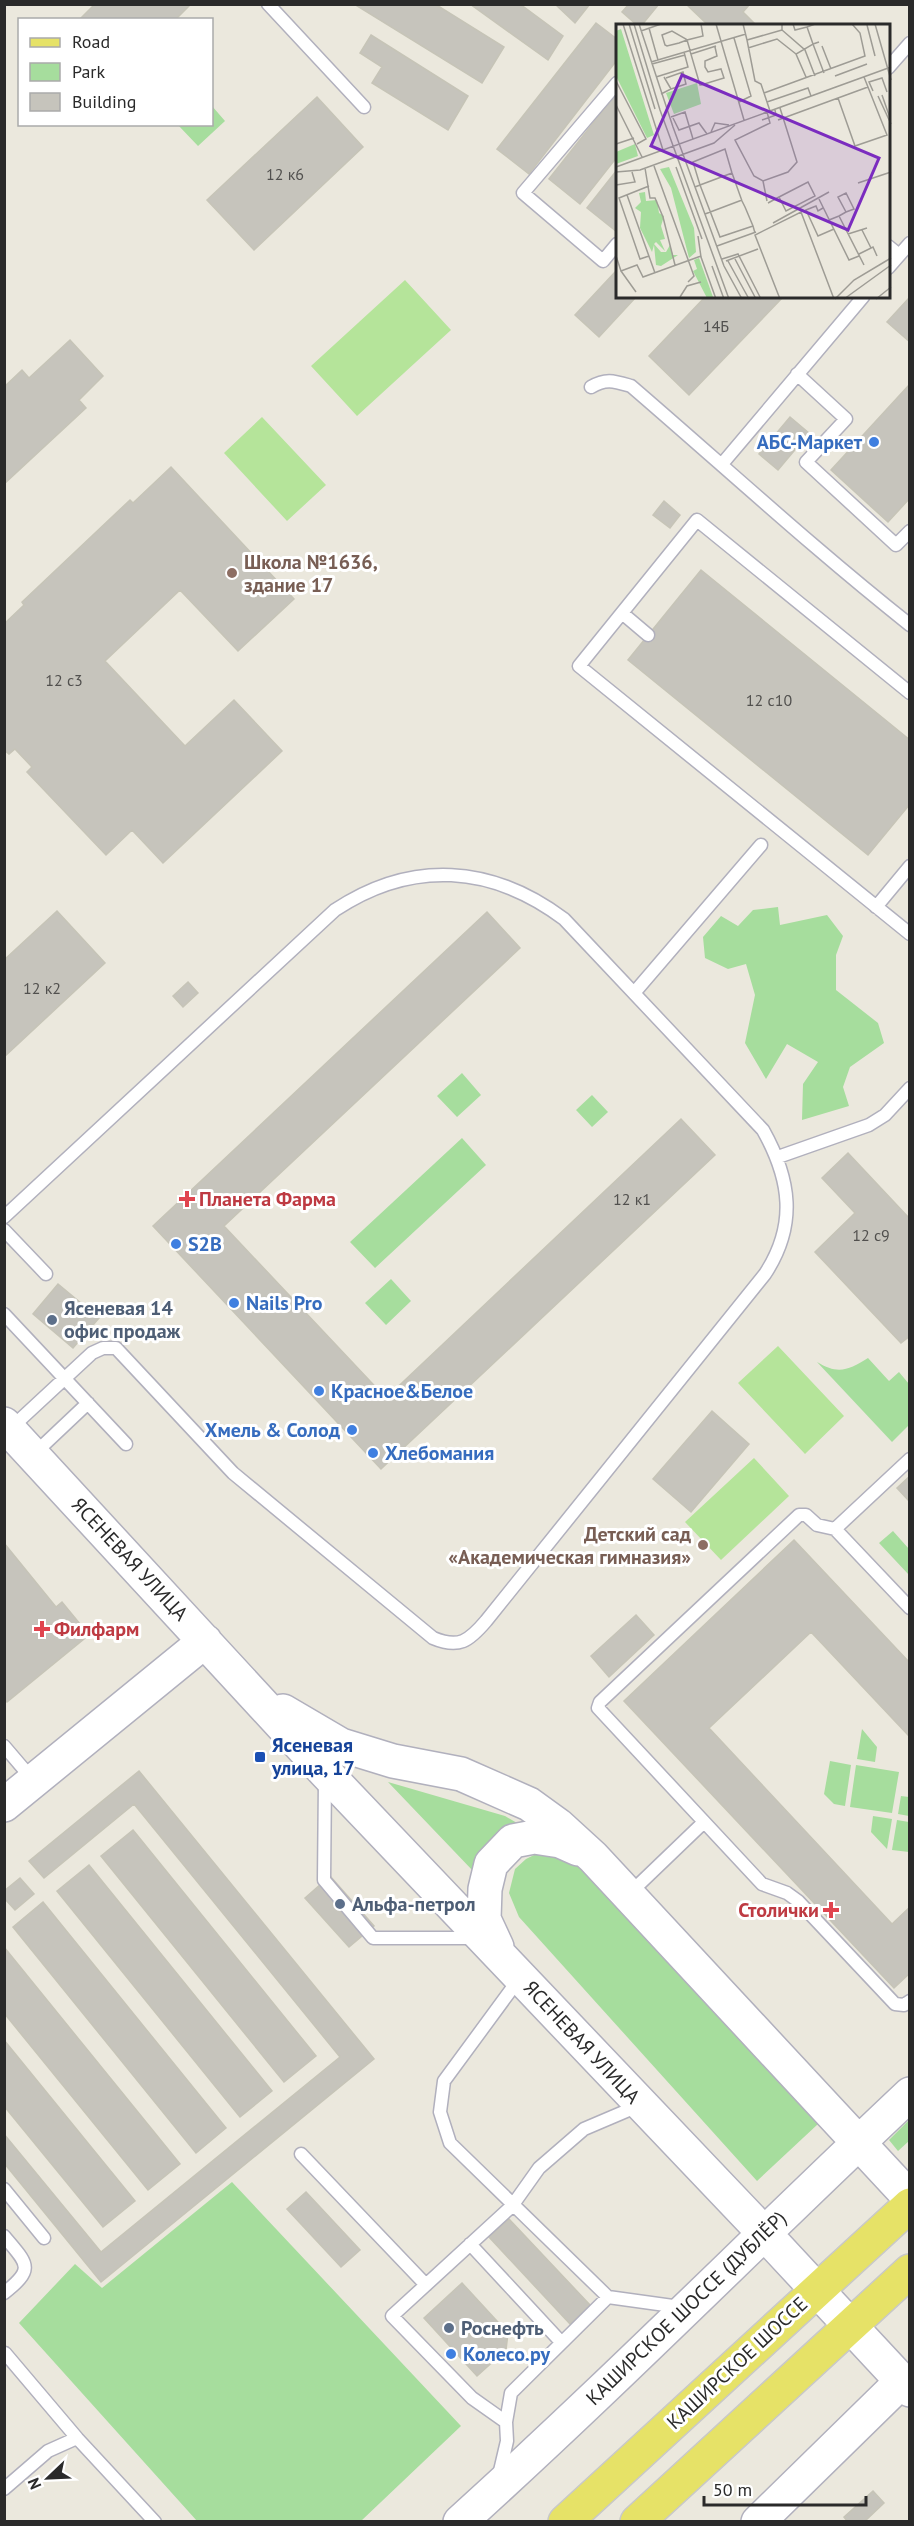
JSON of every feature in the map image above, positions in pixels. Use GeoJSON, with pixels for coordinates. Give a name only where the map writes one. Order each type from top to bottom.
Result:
{"type":"FeatureCollection","features":[{"type":"Feature","properties":{"kind":"main road","name":"ЯСЕНЕВАЯ УЛИЦА"},"geometry":{"type":"LineString","coordinates":[[7,1426],[325,1772],[763,2232],[906,2386]]}},
{"type":"Feature","properties":{"kind":"main road"},"geometry":{"type":"LineString","coordinates":[[4,1805],[205,1641]]}},
{"type":"Feature","properties":{"kind":"main road","name":"ЯСЕНЕВАЯ УЛИЦА"},"geometry":{"type":"LineString","coordinates":[[254,1695],[341,1745],[393,1761],[461,1774],[530,1804],[558,1825],[628,1894],[909,2198]]}},
{"type":"Feature","properties":{"kind":"main road"},"geometry":{"type":"LineString","coordinates":[[502,1957],[484,1919],[485,1890],[491,1864],[513,1841],[534,1837],[560,1841],[593,1857]]}},
{"type":"Feature","properties":{"kind":"main road","name":"КАШИРСКОЕ ШОССЕ (ДУБЛЁР)"},"geometry":{"type":"LineString","coordinates":[[460,2522],[909,2094]]}},
{"type":"Feature","properties":{"kind":"main road","name":"КАШИРСКОЕ ШОССЕ"},"geometry":{"type":"LineString","coordinates":[[565,2522],[909,2205]]}},
{"type":"Feature","properties":{"kind":"main road"},"geometry":{"type":"LineString","coordinates":[[637,2522],[909,2271]]}},
{"type":"Feature","properties":{"kind":"main road"},"geometry":{"type":"LineString","coordinates":[[758,2522],[906,2386]]}},
{"type":"Feature","properties":{"kind":"lane"},"geometry":{"type":"LineString","coordinates":[[268,4],[364,107]]}},
{"type":"Feature","properties":{"kind":"lane"},"geometry":{"type":"LineString","coordinates":[[890,66],[909,44]]}},
{"type":"Feature","properties":{"kind":"lane"},"geometry":{"type":"LineString","coordinates":[[616,84],[524,193],[603,261],[616,245]]}},
{"type":"Feature","properties":{"kind":"lane"},"geometry":{"type":"LineString","coordinates":[[890,266],[909,243]]}},
{"type":"Feature","properties":{"kind":"lane"},"geometry":{"type":"LineString","coordinates":[[890,248],[899,255]]}},
{"type":"Feature","properties":{"kind":"lane"},"geometry":{"type":"LineString","coordinates":[[722,464],[863,298]]}},
{"type":"Feature","properties":{"kind":"lane"},"geometry":{"type":"LineString","coordinates":[[797,374],[846,419],[806,462],[896,545],[909,531]]}},
{"type":"Feature","properties":{"kind":"lane"},"geometry":{"type":"LineString","coordinates":[[591,387],[601,380],[631,386],[824,556],[909,625]]}},
{"type":"Feature","properties":{"kind":"lane"},"geometry":{"type":"LineString","coordinates":[[909,693],[697,520],[579,666],[909,934]]}},
{"type":"Feature","properties":{"kind":"lane"},"geometry":{"type":"LineString","coordinates":[[622,613],[648,635]]}},
{"type":"Feature","properties":{"kind":"lane"},"geometry":{"type":"LineString","coordinates":[[634,993],[761,845]]}},
{"type":"Feature","properties":{"kind":"lane"},"geometry":{"type":"LineString","coordinates":[[876,907],[909,866]]}},
{"type":"Feature","properties":{"kind":"lane"},"geometry":{"type":"LineString","coordinates":[[4,1217],[320,923],[351,900],[381,886],[415,876],[450,874],[510,886],[564,919],[763,1130],[778,1158],[785,1180],[787,1216],[781,1244],[765,1274],[486,1621],[466,1641],[448,1643],[432,1638],[265,1501],[209,1449],[116,1348],[103,1348],[92,1353],[7,1426]]}},
{"type":"Feature","properties":{"kind":"lane"},"geometry":{"type":"LineString","coordinates":[[778,1158],[869,1125],[885,1115],[909,1088]]}},
{"type":"Feature","properties":{"kind":"lane"},"geometry":{"type":"LineString","coordinates":[[4,1230],[46,1274]]}},
{"type":"Feature","properties":{"kind":"lane"},"geometry":{"type":"LineString","coordinates":[[4,1314],[126,1444]]}},
{"type":"Feature","properties":{"kind":"lane"},"geometry":{"type":"LineString","coordinates":[[33,1455],[88,1403]]}},
{"type":"Feature","properties":{"kind":"lane"},"geometry":{"type":"LineString","coordinates":[[835,1529],[909,1459]]}},
{"type":"Feature","properties":{"kind":"lane"},"geometry":{"type":"LineString","coordinates":[[909,1608],[835,1529],[819,1527],[806,1515],[799,1515],[598,1705],[599,1710],[762,1884],[787,1893],[798,1901],[895,2004],[904,2005],[909,2001]]}},
{"type":"Feature","properties":{"kind":"lane"},"geometry":{"type":"LineString","coordinates":[[4,1746],[33,1781]]}},
{"type":"Feature","properties":{"kind":"lane"},"geometry":{"type":"LineString","coordinates":[[325,1772],[324,1880],[374,1938],[502,1957],[444,2081],[440,2112],[450,2144],[608,2297],[687,2308]]}},
{"type":"Feature","properties":{"kind":"lane"},"geometry":{"type":"LineString","coordinates":[[628,1894],[704,1822]]}},
{"type":"Feature","properties":{"kind":"lane"},"geometry":{"type":"LineString","coordinates":[[506,2422],[472,2398],[392,2316],[512,2206],[539,2168],[584,2129],[642,2105]]}},
{"type":"Feature","properties":{"kind":"lane"},"geometry":{"type":"LineString","coordinates":[[301,2154],[426,2285]]}},
{"type":"Feature","properties":{"kind":"lane"},"geometry":{"type":"LineString","coordinates":[[4,2189],[44,2238]]}},
{"type":"Feature","properties":{"kind":"lane"},"geometry":{"type":"LineString","coordinates":[[4,2236],[20,2254],[25,2267],[22,2279],[4,2293]]}},
{"type":"Feature","properties":{"kind":"lane"},"geometry":{"type":"LineString","coordinates":[[470,2244],[561,2342]]}},
{"type":"Feature","properties":{"kind":"lane"},"geometry":{"type":"LineString","coordinates":[[495,2491],[507,2441],[506,2422],[511,2393],[608,2297]]}},
{"type":"Feature","properties":{"kind":"lane"},"geometry":{"type":"LineString","coordinates":[[5,2353],[77,2438],[155,2522]]}},
{"type":"Feature","properties":{"kind":"lane"},"geometry":{"type":"LineString","coordinates":[[4,2489],[48,2451],[77,2438]]}},
{"type":"Feature","properties":{"kind":"green space"},"geometry":{"type":"Polygon","coordinates":[[[213,107],[225,121],[198,146],[179,126],[213,126],[213,107]]]}},
{"type":"Feature","properties":{"kind":"green space"},"geometry":{"type":"Polygon","coordinates":[[[405,280],[451,330],[357,416],[311,366],[405,280]]]}},
{"type":"Feature","properties":{"kind":"green space"},"geometry":{"type":"Polygon","coordinates":[[[262,417],[326,485],[287,521],[224,453],[262,417]]]}},
{"type":"Feature","properties":{"kind":"green space"},"geometry":{"type":"Polygon","coordinates":[[[778,907],[780,925],[827,915],[843,936],[836,955],[836,990],[878,1023],[884,1043],[850,1067],[843,1087],[849,1106],[802,1120],[803,1084],[818,1062],[787,1044],[766,1079],[745,1043],[755,995],[746,964],[728,969],[705,958],[703,937],[721,916],[738,926],[753,910],[778,907]]]}},
{"type":"Feature","properties":{"kind":"green space"},"geometry":{"type":"Polygon","coordinates":[[[462,1073],[481,1095],[457,1117],[437,1096],[462,1073]]]}},
{"type":"Feature","properties":{"kind":"green space"},"geometry":{"type":"Polygon","coordinates":[[[592,1095],[608,1112],[592,1127],[576,1110],[592,1095]]]}},
{"type":"Feature","properties":{"kind":"green space"},"geometry":{"type":"Polygon","coordinates":[[[462,1138],[486,1165],[375,1268],[350,1242],[462,1138]]]}},
{"type":"Feature","properties":{"kind":"green space"},"geometry":{"type":"Polygon","coordinates":[[[391,1279],[411,1301],[386,1325],[365,1303],[391,1279]]]}},
{"type":"Feature","properties":{"kind":"green space"},"geometry":{"type":"Polygon","coordinates":[[[778,1346],[844,1416],[805,1454],[738,1383],[778,1346]]]}},
{"type":"Feature","properties":{"kind":"green space"},"geometry":{"type":"Polygon","coordinates":[[[868,1358],[889,1381],[899,1372],[909,1384],[909,1425],[892,1442],[817,1362],[837,1370],[855,1366],[868,1358]]]}},
{"type":"Feature","properties":{"kind":"green space"},"geometry":{"type":"Polygon","coordinates":[[[754,1458],[789,1496],[721,1560],[685,1522],[754,1458]]]}},
{"type":"Feature","properties":{"kind":"green space"},"geometry":{"type":"Polygon","coordinates":[[[893,1531],[909,1549],[909,1575],[879,1543],[893,1531]]]}},
{"type":"Feature","properties":{"kind":"green space"},"geometry":{"type":"Polygon","coordinates":[[[862,1729],[877,1747],[875,1762],[857,1759],[862,1729]]]}},
{"type":"Feature","properties":{"kind":"green space"},"geometry":{"type":"Polygon","coordinates":[[[830,1761],[851,1765],[845,1806],[834,1804],[824,1794],[830,1761]]]}},
{"type":"Feature","properties":{"kind":"green space"},"geometry":{"type":"Polygon","coordinates":[[[856,1765],[899,1772],[892,1813],[850,1807],[856,1765]]]}},
{"type":"Feature","properties":{"kind":"green space"},"geometry":{"type":"Polygon","coordinates":[[[388,1782],[505,1816],[517,1823],[498,1836],[474,1872],[388,1782]]]}},
{"type":"Feature","properties":{"kind":"green space"},"geometry":{"type":"Polygon","coordinates":[[[901,1796],[909,1797],[909,1816],[898,1814],[901,1796]]]}},
{"type":"Feature","properties":{"kind":"green space"},"geometry":{"type":"Polygon","coordinates":[[[873,1816],[892,1819],[887,1849],[871,1832],[873,1816]]]}},
{"type":"Feature","properties":{"kind":"green space"},"geometry":{"type":"Polygon","coordinates":[[[897,1820],[909,1822],[909,1852],[892,1850],[897,1820]]]}},
{"type":"Feature","properties":{"kind":"green space"},"geometry":{"type":"Polygon","coordinates":[[[552,1852],[575,1862],[818,2124],[757,2181],[519,1917],[509,1893],[515,1869],[526,1859],[538,1853],[552,1852]]]}},
{"type":"Feature","properties":{"kind":"green space"},"geometry":{"type":"Polygon","coordinates":[[[909,2120],[909,2141],[898,2151],[889,2140],[909,2120]]]}},
{"type":"Feature","properties":{"kind":"green space"},"geometry":{"type":"Polygon","coordinates":[[[232,2182],[461,2426],[361,2521],[197,2521],[19,2323],[75,2264],[102,2288],[232,2182]]]}},
{"type":"Feature","properties":{"kind":"building"},"geometry":{"type":"Polygon","coordinates":[[[95,4],[191,4],[177,18],[81,18],[95,4]]]}},
{"type":"Feature","properties":{"kind":"building"},"geometry":{"type":"Polygon","coordinates":[[[354,4],[435,4],[504,47],[482,83],[354,4]]]}},
{"type":"Feature","properties":{"kind":"building"},"geometry":{"type":"Polygon","coordinates":[[[470,4],[520,4],[563,36],[548,60],[470,4]]]}},
{"type":"Feature","properties":{"kind":"building"},"geometry":{"type":"Polygon","coordinates":[[[555,4],[590,4],[575,23],[555,4]]]}},
{"type":"Feature","properties":{"kind":"building"},"geometry":{"type":"Polygon","coordinates":[[[629,4],[659,4],[643,24],[636,24],[622,12],[629,4]]]}},
{"type":"Feature","properties":{"kind":"building"},"geometry":{"type":"Polygon","coordinates":[[[686,4],[750,4],[743,12],[755,24],[707,24],[686,4]]]}},
{"type":"Feature","properties":{"kind":"building"},"geometry":{"type":"Polygon","coordinates":[[[596,23],[616,38],[616,61],[529,174],[497,149],[596,23]]]}},
{"type":"Feature","properties":{"kind":"building"},"geometry":{"type":"Polygon","coordinates":[[[371,35],[468,96],[448,130],[372,83],[382,67],[360,53],[371,35]]]}},
{"type":"Feature","properties":{"kind":"building"},"geometry":{"type":"Polygon","coordinates":[[[616,94],[616,158],[580,204],[549,179],[616,94]]]}},
{"type":"Feature","properties":{"kind":"building"},"geometry":{"type":"Polygon","coordinates":[[[317,97],[363,147],[254,250],[207,200],[317,97]]]}},
{"type":"Feature","properties":{"kind":"building"},"geometry":{"type":"Polygon","coordinates":[[[616,171],[616,231],[587,208],[616,171]]]}},
{"type":"Feature","properties":{"kind":"building"},"geometry":{"type":"Polygon","coordinates":[[[616,271],[616,298],[635,298],[599,337],[575,315],[616,271]]]}},
{"type":"Feature","properties":{"kind":"building"},"geometry":{"type":"Polygon","coordinates":[[[910,297],[910,342],[887,322],[910,297]]]}},
{"type":"Feature","properties":{"kind":"building"},"geometry":{"type":"Polygon","coordinates":[[[704,298],[782,298],[689,395],[649,356],[704,298]]]}},
{"type":"Feature","properties":{"kind":"building"},"geometry":{"type":"Polygon","coordinates":[[[70,340],[103,376],[79,400],[86,408],[4,484],[4,387],[22,370],[29,378],[70,340]]]}},
{"type":"Feature","properties":{"kind":"building"},"geometry":{"type":"Polygon","coordinates":[[[910,384],[910,498],[888,522],[831,470],[910,384]]]}},
{"type":"Feature","properties":{"kind":"building"},"geometry":{"type":"Polygon","coordinates":[[[790,417],[809,433],[778,470],[759,454],[790,417]]]}},
{"type":"Feature","properties":{"kind":"building"},"geometry":{"type":"Polygon","coordinates":[[[171,467],[294,599],[238,651],[180,590],[105,661],[185,746],[234,700],[282,751],[163,863],[132,830],[106,855],[27,772],[32,767],[15,749],[9,754],[4,750],[4,624],[24,605],[22,602],[130,500],[133,503],[171,467]]]}},
{"type":"Feature","properties":{"kind":"building"},"geometry":{"type":"Polygon","coordinates":[[[664,501],[680,515],[670,528],[653,515],[664,501]]]}},
{"type":"Feature","properties":{"kind":"building"},"geometry":{"type":"Polygon","coordinates":[[[701,570],[910,740],[910,804],[868,855],[628,660],[701,570]]]}},
{"type":"Feature","properties":{"kind":"building"},"geometry":{"type":"Polygon","coordinates":[[[57,911],[105,963],[4,1057],[4,960],[57,911]]]}},
{"type":"Feature","properties":{"kind":"building"},"geometry":{"type":"Polygon","coordinates":[[[487,912],[520,948],[224,1226],[386,1398],[681,1119],[715,1155],[381,1469],[153,1226],[487,912]]]}},
{"type":"Feature","properties":{"kind":"building"},"geometry":{"type":"Polygon","coordinates":[[[188,982],[198,993],[183,1007],[173,996],[188,982]]]}},
{"type":"Feature","properties":{"kind":"building"},"geometry":{"type":"Polygon","coordinates":[[[848,1153],[910,1219],[910,1336],[901,1343],[815,1252],[855,1213],[822,1178],[848,1153]]]}},
{"type":"Feature","properties":{"kind":"building"},"geometry":{"type":"Polygon","coordinates":[[[58,1284],[99,1318],[73,1348],[33,1314],[58,1284]]]}},
{"type":"Feature","properties":{"kind":"building"},"geometry":{"type":"Polygon","coordinates":[[[712,1411],[749,1444],[691,1512],[653,1479],[712,1411]]]}},
{"type":"Feature","properties":{"kind":"building"},"geometry":{"type":"Polygon","coordinates":[[[910,1476],[910,1502],[897,1488],[910,1476]]]}},
{"type":"Feature","properties":{"kind":"building"},"geometry":{"type":"Polygon","coordinates":[[[794,1540],[910,1663],[910,1737],[811,1632],[709,1728],[892,1924],[910,1907],[910,1973],[894,1988],[624,1701],[794,1540]]]}},
{"type":"Feature","properties":{"kind":"building"},"geometry":{"type":"Polygon","coordinates":[[[4,1543],[56,1607],[62,1602],[89,1635],[7,1702],[4,1699],[4,1543]]]}},
{"type":"Feature","properties":{"kind":"building"},"geometry":{"type":"Polygon","coordinates":[[[636,1615],[654,1635],[609,1677],[591,1656],[636,1615]]]}},
{"type":"Feature","properties":{"kind":"building"},"geometry":{"type":"Polygon","coordinates":[[[139,1771],[374,2059],[101,2282],[4,2163],[4,2134],[101,2252],[340,2057],[134,1804],[44,1878],[29,1861],[139,1771]]]}},
{"type":"Feature","properties":{"kind":"building"},"geometry":{"type":"Polygon","coordinates":[[[133,1830],[316,2056],[284,2082],[101,1856],[133,1830]]]}},
{"type":"Feature","properties":{"kind":"building"},"geometry":{"type":"Polygon","coordinates":[[[89,1865],[272,2091],[240,2117],[57,1891],[89,1865]]]}},
{"type":"Feature","properties":{"kind":"building"},"geometry":{"type":"Polygon","coordinates":[[[330,1876],[374,1926],[349,1947],[305,1898],[330,1876]]]}},
{"type":"Feature","properties":{"kind":"building"},"geometry":{"type":"Polygon","coordinates":[[[20,1878],[34,1894],[15,1910],[4,1898],[4,1891],[20,1878]]]}},
{"type":"Feature","properties":{"kind":"building"},"geometry":{"type":"Polygon","coordinates":[[[43,1902],[226,2128],[196,2153],[13,1927],[43,1902]]]}},
{"type":"Feature","properties":{"kind":"building"},"geometry":{"type":"Polygon","coordinates":[[[4,1947],[180,2164],[148,2190],[4,2013],[4,1947]]]}},
{"type":"Feature","properties":{"kind":"building"},"geometry":{"type":"Polygon","coordinates":[[[4,2040],[135,2201],[103,2227],[4,2106],[4,2040]]]}},
{"type":"Feature","properties":{"kind":"building"},"geometry":{"type":"Polygon","coordinates":[[[306,2192],[360,2250],[341,2267],[287,2209],[306,2192]]]}},
{"type":"Feature","properties":{"kind":"building"},"geometry":{"type":"Polygon","coordinates":[[[509,2219],[590,2305],[570,2324],[489,2237],[509,2219]]]}},
{"type":"Feature","properties":{"kind":"building"},"geometry":{"type":"Polygon","coordinates":[[[462,2283],[508,2333],[506,2350],[477,2376],[424,2318],[462,2283]]]}},
{"type":"Feature","properties":{"kind":"building"},"geometry":{"type":"Polygon","coordinates":[[[873,2491],[884,2503],[864,2522],[848,2522],[844,2517],[873,2491]]]}},
{"type":"Feature","properties":{"kind":"place","name":"АБС-Маркет"},"geometry":{"type":"Point","coordinates":[874,442]}},
{"type":"Feature","properties":{"kind":"place","name":"Школа №1636, здание 17"},"geometry":{"type":"Point","coordinates":[232,573]}},
{"type":"Feature","properties":{"kind":"place","name":"Планета Фарма"},"geometry":{"type":"Point","coordinates":[187,1199]}},
{"type":"Feature","properties":{"kind":"place","name":"S2B"},"geometry":{"type":"Point","coordinates":[176,1244]}},
{"type":"Feature","properties":{"kind":"place","name":"Nails Pro"},"geometry":{"type":"Point","coordinates":[234,1303]}},
{"type":"Feature","properties":{"kind":"place","name":"Ясеневая 14 офис продаж"},"geometry":{"type":"Point","coordinates":[52,1320]}},
{"type":"Feature","properties":{"kind":"place","name":"Красное&Белое"},"geometry":{"type":"Point","coordinates":[319,1391]}},
{"type":"Feature","properties":{"kind":"place","name":"Хмель & Солод"},"geometry":{"type":"Point","coordinates":[352,1430]}},
{"type":"Feature","properties":{"kind":"place","name":"Хлебомания"},"geometry":{"type":"Point","coordinates":[373,1453]}},
{"type":"Feature","properties":{"kind":"place","name":"Детский сад «Академическая гимназия»"},"geometry":{"type":"Point","coordinates":[703,1545]}},
{"type":"Feature","properties":{"kind":"place","name":"Филфарм"},"geometry":{"type":"Point","coordinates":[42,1629]}},
{"type":"Feature","properties":{"kind":"place","name":"Ясеневая улица, 17"},"geometry":{"type":"Point","coordinates":[260,1757]}},
{"type":"Feature","properties":{"kind":"place","name":"Альфа-петрол"},"geometry":{"type":"Point","coordinates":[340,1904]}},
{"type":"Feature","properties":{"kind":"place","name":"Столички"},"geometry":{"type":"Point","coordinates":[831,1910]}},
{"type":"Feature","properties":{"kind":"place","name":"Роснефть"},"geometry":{"type":"Point","coordinates":[449,2328]}},
{"type":"Feature","properties":{"kind":"place","name":"Колесо.ру"},"geometry":{"type":"Point","coordinates":[451,2354]}}]}
